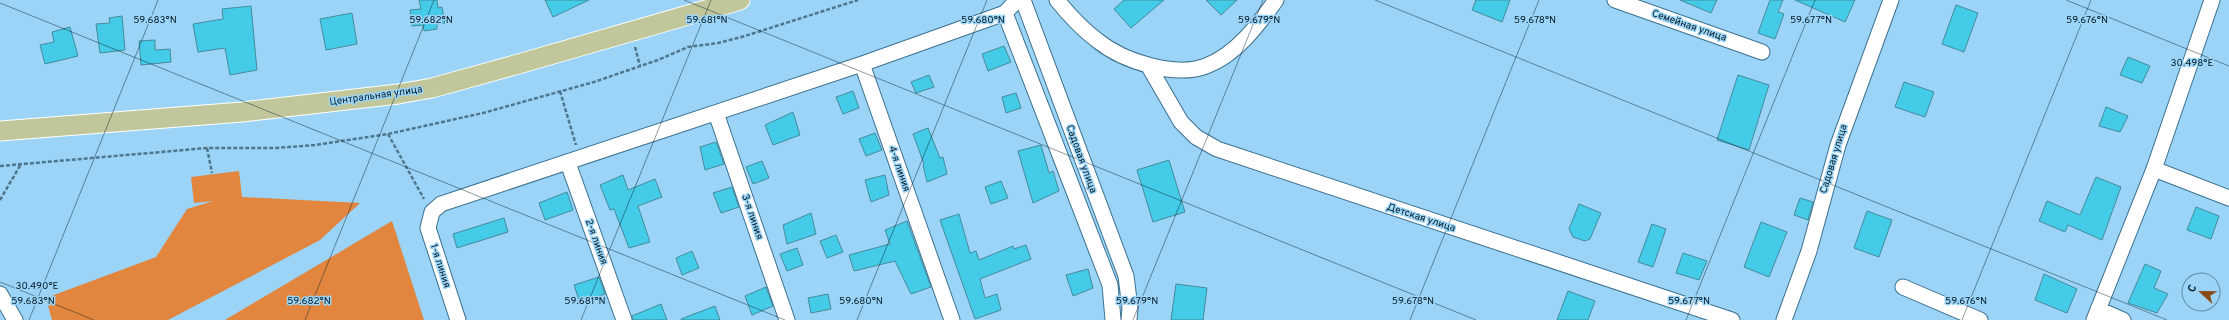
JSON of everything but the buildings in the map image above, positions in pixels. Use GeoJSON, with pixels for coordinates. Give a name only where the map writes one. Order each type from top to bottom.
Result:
{"type":"FeatureCollection","features":[{"type":"Feature","properties":{"kind":"main road","name":"Центральная улица"},"geometry":{"type":"LineString","coordinates":[[0,131],[242,112],[398,94],[432,88],[515,65],[716,3],[740,0]]}},
{"type":"Feature","properties":{"kind":"street"},"geometry":{"type":"LineString","coordinates":[[432,212],[441,204],[862,64],[1005,13],[1017,0]]}},
{"type":"Feature","properties":{"kind":"street","name":"Садовая улица"},"geometry":{"type":"LineString","coordinates":[[1023,0],[1126,276],[1129,320]]}},
{"type":"Feature","properties":{"kind":"street"},"geometry":{"type":"LineString","coordinates":[[1057,0],[1070,16],[1099,42],[1133,60],[1163,70],[1186,71],[1207,66],[1228,55],[1258,25],[1276,0]]}},
{"type":"Feature","properties":{"kind":"street","name":"Семейная улица"},"geometry":{"type":"LineString","coordinates":[[1615,0],[1762,52]]}},
{"type":"Feature","properties":{"kind":"street","name":"Садовая улица"},"geometry":{"type":"LineString","coordinates":[[1784,320],[1809,251],[1838,145],[1891,0]]}},
{"type":"Feature","properties":{"kind":"street"},"geometry":{"type":"LineString","coordinates":[[2123,320],[2096,315],[2154,169],[2212,0]]}},
{"type":"Feature","properties":{"kind":"street"},"geometry":{"type":"LineString","coordinates":[[1005,13],[1110,285],[1113,320]]}},
{"type":"Feature","properties":{"kind":"street","name":"4-я линия"},"geometry":{"type":"LineString","coordinates":[[862,64],[952,320]]}},
{"type":"Feature","properties":{"kind":"street","name":"Детская улица"},"geometry":{"type":"LineString","coordinates":[[1148,65],[1181,122],[1196,137],[1217,149],[1732,320]]}},
{"type":"Feature","properties":{"kind":"street","name":"3-я линия"},"geometry":{"type":"LineString","coordinates":[[716,113],[787,320]]}},
{"type":"Feature","properties":{"kind":"street","name":"2-я линия"},"geometry":{"type":"LineString","coordinates":[[574,161],[624,320]]}},
{"type":"Feature","properties":{"kind":"street"},"geometry":{"type":"LineString","coordinates":[[2154,169],[2229,198]]}},
{"type":"Feature","properties":{"kind":"street","name":"1-я линия"},"geometry":{"type":"LineString","coordinates":[[432,212],[428,228],[458,320]]}},
{"type":"Feature","properties":{"kind":"street"},"geometry":{"type":"LineString","coordinates":[[1903,287],[1980,320]]}},
{"type":"Feature","properties":{"kind":"street"},"geometry":{"type":"LineString","coordinates":[[0,294],[15,320]]}},
{"type":"Feature","properties":{"kind":"path"},"geometry":{"type":"LineString","coordinates":[[560,91],[574,161]]}},
{"type":"Feature","properties":{"kind":"path"},"geometry":{"type":"LineString","coordinates":[[388,134],[432,212]]}},
{"type":"Feature","properties":{"kind":"path"},"geometry":{"type":"LineString","coordinates":[[207,148],[212,173]]}},
{"type":"Feature","properties":{"kind":"path"},"geometry":{"type":"LineString","coordinates":[[0,200],[20,164]]}},
{"type":"Feature","properties":{"kind":"shaded area"},"geometry":{"type":"Polygon","coordinates":[[[239,171],[242,197],[360,203],[320,240],[168,320],[52,320],[46,298],[156,257],[187,209],[213,201],[194,203],[191,177],[239,171]]]}},
{"type":"Feature","properties":{"kind":"shaded area"},"geometry":{"type":"Polygon","coordinates":[[[392,221],[424,320],[225,320],[392,221]]]}}]}
